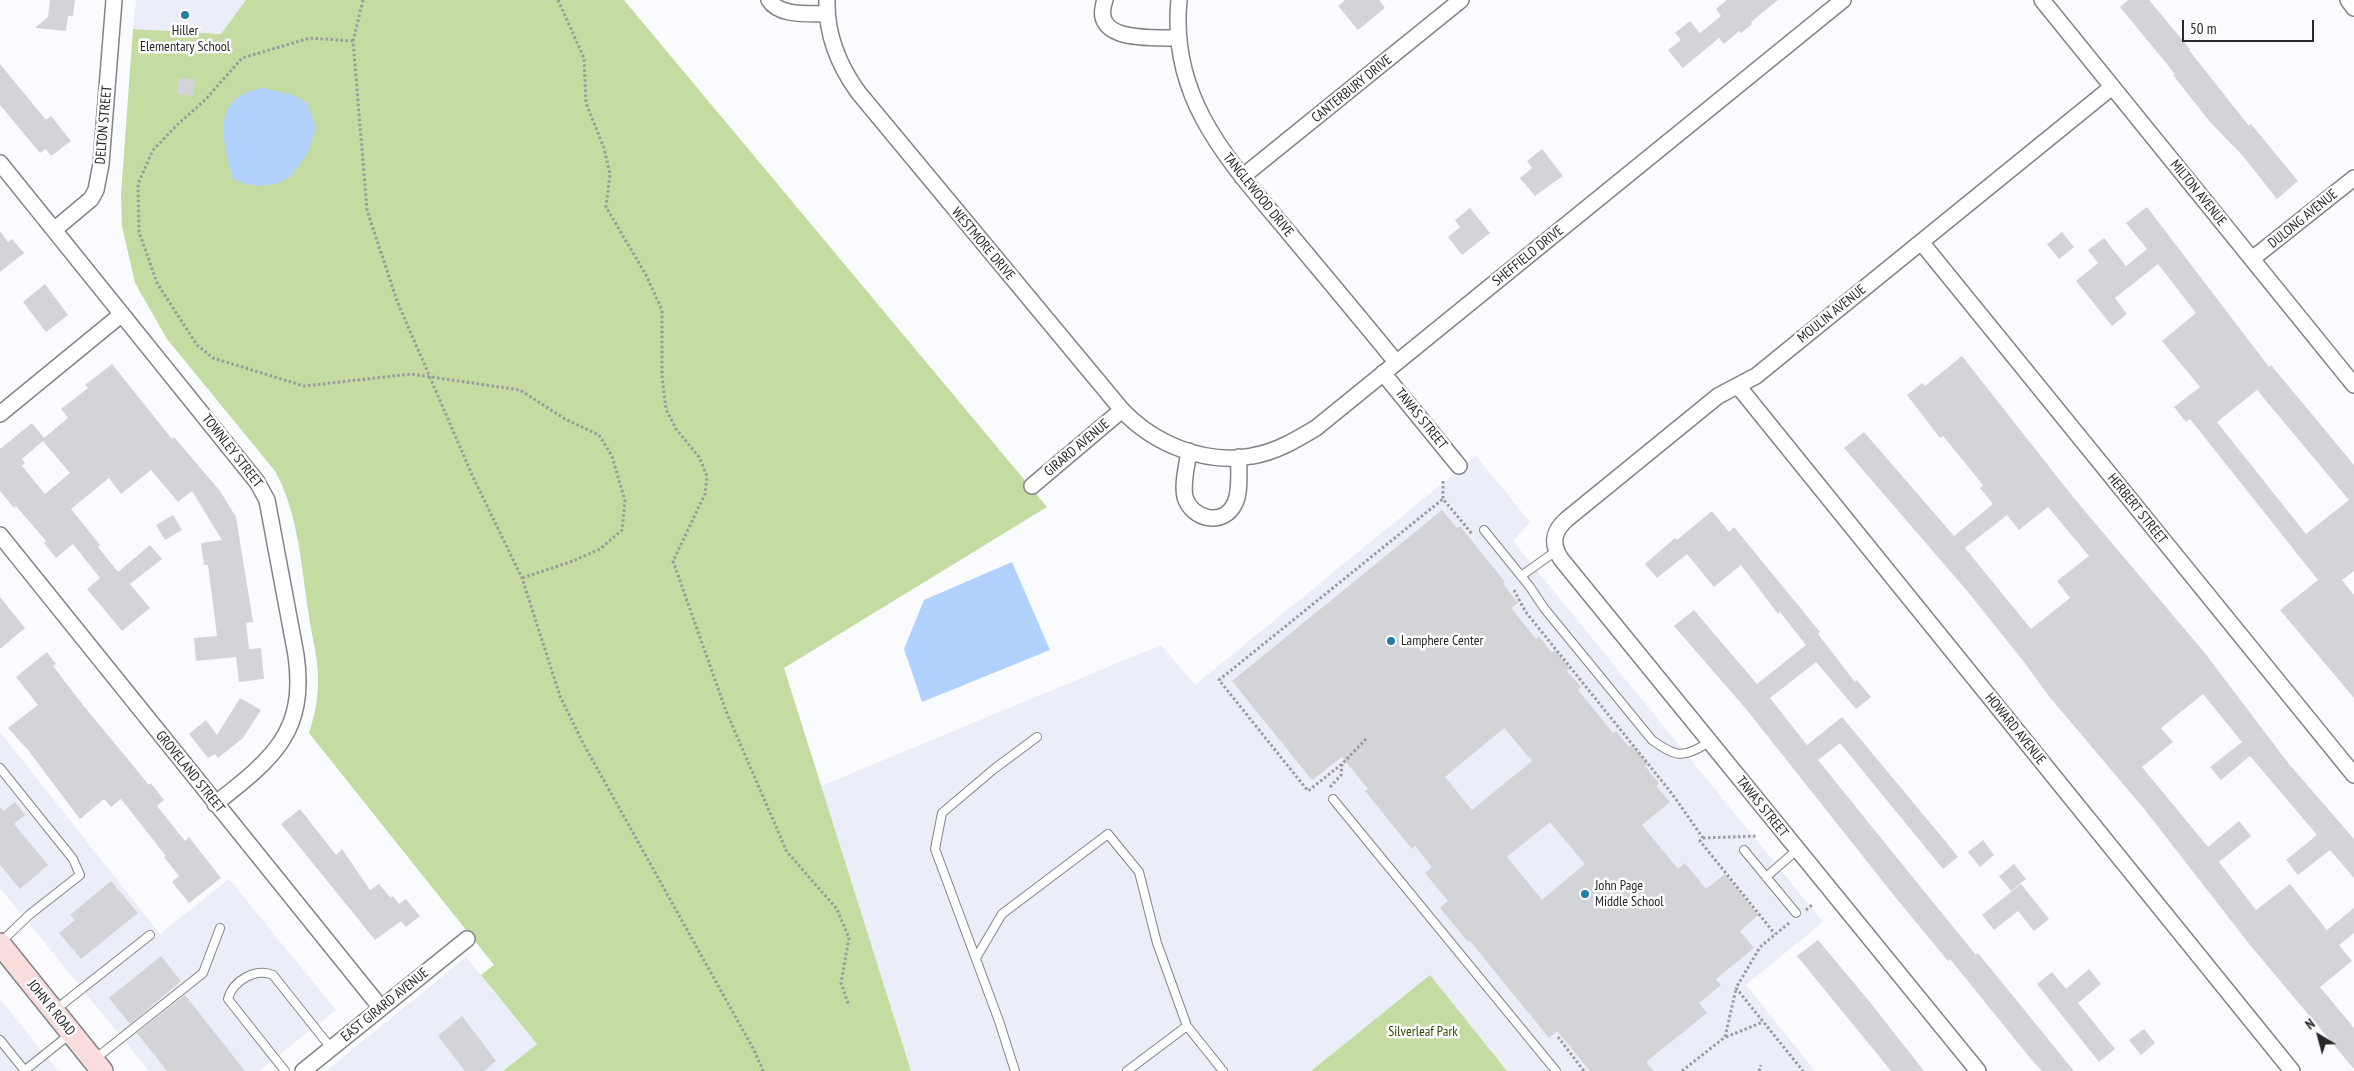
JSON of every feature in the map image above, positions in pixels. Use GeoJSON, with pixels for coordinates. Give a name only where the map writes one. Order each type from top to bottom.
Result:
{"type":"FeatureCollection","features":[{"type":"Feature","properties":{"kind":"main road","name":"JOHN R ROAD"},"geometry":{"type":"LineString","coordinates":[[0,944],[98,1066]]}},
{"type":"Feature","properties":{"kind":"street","name":"DELTON STREET"},"geometry":{"type":"LineString","coordinates":[[54,230],[83,207],[96,190],[101,164],[114,0]]}},
{"type":"Feature","properties":{"kind":"street"},"geometry":{"type":"LineString","coordinates":[[769,0],[778,8],[788,12],[827,7]]}},
{"type":"Feature","properties":{"kind":"street"},"geometry":{"type":"LineString","coordinates":[[1105,0],[1103,9],[1105,19],[1116,32],[1132,37],[1178,38]]}},
{"type":"Feature","properties":{"kind":"street","name":"TANGLEWOOD DRIVE"},"geometry":{"type":"LineString","coordinates":[[1179,0],[1178,38],[1185,77],[1196,107],[1212,138],[1242,177],[1396,362]]}},
{"type":"Feature","properties":{"kind":"street","name":"CANTERBURY DRIVE"},"geometry":{"type":"LineString","coordinates":[[1242,177],[1461,0]]}},
{"type":"Feature","properties":{"kind":"street","name":"SHEFFIELD DRIVE"},"geometry":{"type":"LineString","coordinates":[[1189,452],[1239,457],[1252,456],[1290,443],[1316,428],[1843,0]]}},
{"type":"Feature","properties":{"kind":"street","name":"MILTON AVENUE"},"geometry":{"type":"LineString","coordinates":[[2042,0],[2354,385]]}},
{"type":"Feature","properties":{"kind":"street"},"geometry":{"type":"LineString","coordinates":[[2348,0],[2354,8]]}},
{"type":"Feature","properties":{"kind":"street","name":"WESTMORE DRIVE"},"geometry":{"type":"LineString","coordinates":[[827,7],[836,55],[858,92],[1122,410],[1146,432],[1170,445],[1189,452]]}},
{"type":"Feature","properties":{"kind":"street","name":"MOULIN AVENUE"},"geometry":{"type":"LineString","coordinates":[[1555,546],[1560,524],[1718,396],[1756,376],[2112,87]]}},
{"type":"Feature","properties":{"kind":"street","name":"TOWNLEY STREET"},"geometry":{"type":"LineString","coordinates":[[0,163],[257,482],[267,500],[299,675],[296,709],[283,741],[271,757],[215,804]]}},
{"type":"Feature","properties":{"kind":"street","name":"DULONG AVENUE"},"geometry":{"type":"LineString","coordinates":[[2252,259],[2354,178]]}},
{"type":"Feature","properties":{"kind":"street","name":"HERBERT STREET"},"geometry":{"type":"LineString","coordinates":[[1921,242],[2354,775]]}},
{"type":"Feature","properties":{"kind":"street"},"geometry":{"type":"LineString","coordinates":[[0,414],[122,314]]}},
{"type":"Feature","properties":{"kind":"street","name":"TAWAS STREET"},"geometry":{"type":"LineString","coordinates":[[1383,373],[1459,466]]}},
{"type":"Feature","properties":{"kind":"street","name":"HOWARD AVENUE"},"geometry":{"type":"LineString","coordinates":[[1738,386],[2292,1071]]}},
{"type":"Feature","properties":{"kind":"street","name":"GIRARD AVENUE"},"geometry":{"type":"LineString","coordinates":[[1032,486],[1122,410]]}},
{"type":"Feature","properties":{"kind":"street"},"geometry":{"type":"LineString","coordinates":[[1189,452],[1184,494],[1187,503],[1193,510],[1208,518],[1218,518],[1228,513],[1234,506],[1237,498],[1239,457]]}},
{"type":"Feature","properties":{"kind":"street","name":"GROVELAND STREET"},"geometry":{"type":"LineString","coordinates":[[0,535],[381,1008]]}},
{"type":"Feature","properties":{"kind":"street","name":"TAWAS STREET"},"geometry":{"type":"LineString","coordinates":[[1555,546],[1709,742],[1978,1071]]}},
{"type":"Feature","properties":{"kind":"street","name":"EAST GIRARD AVENUE"},"geometry":{"type":"LineString","coordinates":[[303,1071],[468,939]]}},
{"type":"Feature","properties":{"kind":"lane"},"geometry":{"type":"LineString","coordinates":[[1484,530],[1544,608],[1652,740],[1668,751],[1678,754],[1691,754],[1709,742]]}},
{"type":"Feature","properties":{"kind":"lane"},"geometry":{"type":"LineString","coordinates":[[1521,576],[1555,546]]}},
{"type":"Feature","properties":{"kind":"lane"},"geometry":{"type":"LineString","coordinates":[[1014,1071],[999,1021],[935,849],[942,813],[994,769],[1037,737]]}},
{"type":"Feature","properties":{"kind":"lane"},"geometry":{"type":"LineString","coordinates":[[0,768],[74,859],[80,874],[29,915],[0,944]]}},
{"type":"Feature","properties":{"kind":"lane"},"geometry":{"type":"LineString","coordinates":[[1333,799],[1556,1071]]}},
{"type":"Feature","properties":{"kind":"lane"},"geometry":{"type":"LineString","coordinates":[[976,958],[1002,914],[1108,834],[1139,872],[1157,942],[1187,1026],[1223,1071]]}},
{"type":"Feature","properties":{"kind":"lane"},"geometry":{"type":"LineString","coordinates":[[1744,850],[1797,915]]}},
{"type":"Feature","properties":{"kind":"lane"},"geometry":{"type":"LineString","coordinates":[[1766,877],[1797,850]]}},
{"type":"Feature","properties":{"kind":"lane"},"geometry":{"type":"LineString","coordinates":[[98,1066],[203,973],[220,928]]}},
{"type":"Feature","properties":{"kind":"lane"},"geometry":{"type":"LineString","coordinates":[[54,1011],[150,934]]}},
{"type":"Feature","properties":{"kind":"lane"},"geometry":{"type":"LineString","coordinates":[[285,1071],[228,999],[232,989],[254,974],[264,971],[273,975],[331,1048]]}},
{"type":"Feature","properties":{"kind":"lane"},"geometry":{"type":"LineString","coordinates":[[1127,1071],[1187,1026]]}},
{"type":"Feature","properties":{"kind":"lane"},"geometry":{"type":"LineString","coordinates":[[0,1040],[24,1071],[72,1033]]}},
{"type":"Feature","properties":{"kind":"path"},"geometry":{"type":"LineString","coordinates":[[363,0],[353,41],[368,210],[397,301],[473,477],[522,578],[560,696],[584,743],[754,1050],[763,1071]]}},
{"type":"Feature","properties":{"kind":"path"},"geometry":{"type":"LineString","coordinates":[[558,0],[584,58],[586,103],[604,148],[610,174],[606,194],[606,207],[646,275],[662,310],[662,377],[666,409],[676,429],[699,457],[707,476],[705,494],[673,561],[726,711],[787,852],[837,909],[849,938],[841,983],[849,1006]]}},
{"type":"Feature","properties":{"kind":"path"},"geometry":{"type":"LineString","coordinates":[[353,41],[310,38],[242,58],[206,99],[153,150],[138,184],[139,232],[158,283],[197,345],[213,358],[304,386],[410,374],[520,390],[565,419],[599,435],[612,456],[625,501],[622,530],[600,549],[573,562],[522,578]]}},
{"type":"Feature","properties":{"kind":"path"},"geometry":{"type":"LineString","coordinates":[[1443,481],[1443,499],[1474,537]]}},
{"type":"Feature","properties":{"kind":"path"},"geometry":{"type":"LineString","coordinates":[[1366,739],[1342,764],[1308,791],[1219,680],[1443,499]]}},
{"type":"Feature","properties":{"kind":"path"},"geometry":{"type":"LineString","coordinates":[[1513,588],[1525,611],[1668,788],[1703,838]]}},
{"type":"Feature","properties":{"kind":"path"},"geometry":{"type":"LineString","coordinates":[[1334,783],[1341,775],[1342,764]]}},
{"type":"Feature","properties":{"kind":"path"},"geometry":{"type":"LineString","coordinates":[[1703,838],[1758,836]]}},
{"type":"Feature","properties":{"kind":"path"},"geometry":{"type":"LineString","coordinates":[[1703,838],[1700,840],[1776,934]]}},
{"type":"Feature","properties":{"kind":"path"},"geometry":{"type":"LineString","coordinates":[[1797,915],[1813,904]]}},
{"type":"Feature","properties":{"kind":"path"},"geometry":{"type":"LineString","coordinates":[[1725,1037],[1736,988],[1760,947],[1791,922]]}},
{"type":"Feature","properties":{"kind":"path"},"geometry":{"type":"LineString","coordinates":[[1736,988],[1802,1071]]}},
{"type":"Feature","properties":{"kind":"path"},"geometry":{"type":"LineString","coordinates":[[1682,1071],[1725,1037],[1763,1022]]}},
{"type":"Feature","properties":{"kind":"path"},"geometry":{"type":"LineString","coordinates":[[1558,1037],[1584,1071]]}},
{"type":"Feature","properties":{"kind":"path"},"geometry":{"type":"LineString","coordinates":[[1759,1071],[1761,1065]]}},
{"type":"Feature","properties":{"kind":"shaded area","name":"Hiller Elementary School"},"geometry":{"type":"Polygon","coordinates":[[[136,0],[246,0],[221,34],[133,29],[136,0]]]}},
{"type":"Feature","properties":{"kind":"shaded area"},"geometry":{"type":"Polygon","coordinates":[[[1476,456],[1530,522],[1513,541],[1823,922],[1746,985],[1815,1071],[1507,1071],[1430,976],[1311,1071],[911,1071],[821,786],[1161,645],[1195,685],[1476,456]]]}},
{"type":"Feature","properties":{"kind":"shaded area"},"geometry":{"type":"Polygon","coordinates":[[[0,732],[160,934],[229,879],[336,1010],[259,1071],[149,1071],[0,888],[0,732]]]}},
{"type":"Feature","properties":{"kind":"shaded area"},"geometry":{"type":"Polygon","coordinates":[[[466,957],[537,1044],[503,1071],[326,1071],[466,957]]]}},
{"type":"Feature","properties":{"kind":"shaded area"},"geometry":{"type":"Polygon","coordinates":[[[0,999],[58,1071],[0,1071],[0,999]]]}},
{"type":"Feature","properties":{"kind":"green space"},"geometry":{"type":"Polygon","coordinates":[[[246,0],[624,0],[1047,507],[784,668],[911,1071],[503,1071],[537,1044],[481,975],[494,965],[309,733],[317,697],[317,667],[298,541],[283,488],[275,471],[167,339],[135,283],[122,226],[121,194],[133,29],[221,34],[246,0]]]}},
{"type":"Feature","properties":{"kind":"green space","name":"Silverleaf Park"},"geometry":{"type":"Polygon","coordinates":[[[1430,975],[1507,1071],[1311,1071],[1430,975]]]}},
{"type":"Feature","properties":{"kind":"water"},"geometry":{"type":"Polygon","coordinates":[[[264,88],[293,95],[307,103],[316,128],[308,152],[291,176],[277,184],[259,186],[245,184],[233,179],[226,149],[224,122],[227,110],[235,100],[246,93],[264,88]]]}},
{"type":"Feature","properties":{"kind":"water"},"geometry":{"type":"Polygon","coordinates":[[[1012,562],[1050,650],[922,702],[904,649],[924,600],[1012,562]]]}},
{"type":"Feature","properties":{"kind":"building"},"geometry":{"type":"Polygon","coordinates":[[[50,0],[75,0],[73,16],[68,16],[66,31],[35,28],[48,17],[50,0]]]}},
{"type":"Feature","properties":{"kind":"building"},"geometry":{"type":"Polygon","coordinates":[[[1345,0],[1379,0],[1385,8],[1358,30],[1338,6],[1345,0]]]}},
{"type":"Feature","properties":{"kind":"building"},"geometry":{"type":"Polygon","coordinates":[[[1727,0],[1778,0],[1751,22],[1752,24],[1741,33],[1739,31],[1724,44],[1719,38],[1683,68],[1668,50],[1681,40],[1675,33],[1690,21],[1700,33],[1721,16],[1716,9],[1727,0]]]}},
{"type":"Feature","properties":{"kind":"building"},"geometry":{"type":"Polygon","coordinates":[[[2128,0],[2149,0],[2190,49],[2249,126],[2251,124],[2298,181],[2277,199],[2242,155],[2210,122],[2173,75],[2175,74],[2120,7],[2128,0]]]}},
{"type":"Feature","properties":{"kind":"building"},"geometry":{"type":"Polygon","coordinates":[[[0,64],[46,120],[51,116],[71,141],[51,156],[46,149],[40,153],[0,105],[0,64]]]}},
{"type":"Feature","properties":{"kind":"building"},"geometry":{"type":"Polygon","coordinates":[[[179,78],[195,79],[193,96],[177,94],[179,78]]]}},
{"type":"Feature","properties":{"kind":"building"},"geometry":{"type":"Polygon","coordinates":[[[1542,149],[1563,176],[1535,196],[1520,178],[1532,168],[1527,161],[1542,149]]]}},
{"type":"Feature","properties":{"kind":"building"},"geometry":{"type":"Polygon","coordinates":[[[2147,207],[2269,367],[2271,365],[2354,465],[2354,571],[2342,580],[2354,595],[2354,698],[2280,610],[2318,580],[2190,419],[2186,422],[2174,407],[2200,387],[2162,341],[2196,313],[2158,264],[2115,298],[2127,314],[2112,326],[2076,281],[2098,263],[2088,250],[2104,238],[2126,266],[2147,249],[2126,223],[2147,207]],[[2257,390],[2217,422],[2306,534],[2349,500],[2257,390]]]}},
{"type":"Feature","properties":{"kind":"building"},"geometry":{"type":"Polygon","coordinates":[[[1470,208],[1490,233],[1462,255],[1448,237],[1460,227],[1455,220],[1470,208]]]}},
{"type":"Feature","properties":{"kind":"building"},"geometry":{"type":"Polygon","coordinates":[[[0,231],[8,242],[12,239],[24,253],[0,272],[0,231]]]}},
{"type":"Feature","properties":{"kind":"building"},"geometry":{"type":"Polygon","coordinates":[[[2062,232],[2074,247],[2059,259],[2047,244],[2062,232]]]}},
{"type":"Feature","properties":{"kind":"building"},"geometry":{"type":"Polygon","coordinates":[[[45,284],[68,315],[46,332],[23,302],[45,284]]]}},
{"type":"Feature","properties":{"kind":"building"},"geometry":{"type":"Polygon","coordinates":[[[1962,356],[2073,497],[2204,652],[2289,764],[2354,839],[2354,878],[2330,850],[2298,875],[2286,860],[2317,835],[2250,756],[2221,780],[2210,767],[2242,742],[2203,694],[2161,728],[2173,742],[2142,767],[2208,847],[2239,821],[2251,836],[2219,862],[2256,910],[2290,884],[2327,930],[2354,908],[2354,933],[2339,945],[2352,961],[2320,987],[2354,1028],[2354,1069],[2250,945],[2145,810],[2048,695],[1968,592],[1844,448],[1864,432],[1954,536],[1993,504],[1980,488],[1983,485],[1943,436],[1940,438],[1907,395],[1922,383],[1925,386],[1962,356]],[[2048,507],[2019,530],[2007,515],[1965,548],[2031,629],[2070,598],[2057,581],[2089,556],[2048,507]]]}},
{"type":"Feature","properties":{"kind":"building"},"geometry":{"type":"Polygon","coordinates":[[[112,364],[172,439],[174,437],[220,491],[236,517],[253,622],[246,623],[249,649],[261,648],[264,679],[239,682],[236,657],[196,661],[194,638],[217,636],[208,565],[204,565],[201,543],[222,540],[192,491],[178,502],[151,470],[121,494],[109,478],[71,509],[100,545],[98,547],[118,572],[150,545],[162,559],[130,584],[150,608],[122,631],[87,589],[100,578],[73,544],[56,558],[44,543],[46,541],[16,506],[14,508],[0,491],[0,449],[32,423],[44,438],[68,418],[61,409],[88,388],[85,385],[112,364]],[[43,441],[22,459],[25,463],[22,466],[45,494],[70,473],[43,441]]]}},
{"type":"Feature","properties":{"kind":"building"},"geometry":{"type":"Polygon","coordinates":[[[1442,510],[1457,528],[1460,526],[1505,582],[1503,584],[1518,603],[1511,608],[1536,639],[1539,636],[1552,653],[1555,650],[1570,669],[1567,671],[1581,687],[1578,690],[1613,733],[1616,731],[1629,747],[1632,745],[1648,764],[1645,766],[1659,783],[1656,786],[1670,802],[1642,825],[1678,869],[1685,863],[1706,889],[1725,874],[1758,915],[1740,931],[1754,948],[1716,979],[1721,985],[1699,1003],[1707,1013],[1646,1062],[1654,1071],[1590,1071],[1557,1031],[1549,1038],[1470,941],[1468,942],[1440,908],[1448,901],[1425,873],[1432,867],[1415,846],[1412,849],[1365,791],[1368,789],[1342,757],[1312,780],[1232,681],[1442,510]],[[1504,728],[1445,777],[1472,810],[1532,761],[1504,728]],[[1550,822],[1507,857],[1542,900],[1585,864],[1550,822]]]}},
{"type":"Feature","properties":{"kind":"building"},"geometry":{"type":"Polygon","coordinates":[[[1712,511],[1729,532],[1734,527],[1820,632],[1818,634],[1855,682],[1857,680],[1871,697],[1856,709],[1816,662],[1770,698],[1807,745],[1842,717],[1946,842],[1958,857],[1943,869],[1840,743],[1818,760],[1976,955],[1978,953],[2074,1071],[2042,1071],[2031,1059],[1950,959],[1948,961],[1896,898],[1746,709],[1674,626],[1694,610],[1757,684],[1806,645],[1780,612],[1778,614],[1741,565],[1714,587],[1687,554],[1657,578],[1645,564],[1675,538],[1677,540],[1712,511]]]}},
{"type":"Feature","properties":{"kind":"building"},"geometry":{"type":"Polygon","coordinates":[[[173,515],[182,530],[165,540],[156,525],[173,515]]]}},
{"type":"Feature","properties":{"kind":"building"},"geometry":{"type":"Polygon","coordinates":[[[0,597],[25,628],[0,649],[0,597]]]}},
{"type":"Feature","properties":{"kind":"building"},"geometry":{"type":"Polygon","coordinates":[[[47,652],[56,664],[53,666],[83,705],[149,785],[151,783],[164,800],[157,806],[185,841],[189,837],[221,878],[189,903],[172,882],[179,876],[164,857],[166,856],[121,799],[111,807],[104,799],[80,819],[28,750],[8,728],[38,705],[16,677],[47,652]]]}},
{"type":"Feature","properties":{"kind":"building"},"geometry":{"type":"Polygon","coordinates":[[[240,698],[261,710],[243,738],[218,758],[215,754],[208,758],[189,734],[206,720],[217,735],[240,698]]]}},
{"type":"Feature","properties":{"kind":"building"},"geometry":{"type":"Polygon","coordinates":[[[15,802],[25,815],[14,824],[48,865],[20,889],[0,865],[0,807],[4,811],[15,802]]]}},
{"type":"Feature","properties":{"kind":"building"},"geometry":{"type":"Polygon","coordinates":[[[300,809],[336,855],[342,849],[370,890],[379,884],[399,904],[406,899],[420,916],[406,927],[401,921],[375,940],[281,824],[300,809]]]}},
{"type":"Feature","properties":{"kind":"building"},"geometry":{"type":"Polygon","coordinates":[[[1983,840],[1994,855],[1980,867],[1968,852],[1983,840]]]}},
{"type":"Feature","properties":{"kind":"building"},"geometry":{"type":"Polygon","coordinates":[[[2014,864],[2026,879],[2011,891],[1999,876],[2014,864]]]}},
{"type":"Feature","properties":{"kind":"building"},"geometry":{"type":"Polygon","coordinates":[[[111,881],[138,913],[81,959],[59,933],[75,920],[70,915],[111,881]]]}},
{"type":"Feature","properties":{"kind":"building"},"geometry":{"type":"Polygon","coordinates":[[[2021,884],[2049,919],[2034,931],[2018,911],[1994,930],[1982,915],[2021,884]]]}},
{"type":"Feature","properties":{"kind":"building"},"geometry":{"type":"Polygon","coordinates":[[[1818,940],[1924,1071],[1891,1071],[1797,956],[1818,940]]]}},
{"type":"Feature","properties":{"kind":"building"},"geometry":{"type":"Polygon","coordinates":[[[161,956],[181,981],[130,1024],[109,998],[161,956]]]}},
{"type":"Feature","properties":{"kind":"building"},"geometry":{"type":"Polygon","coordinates":[[[2089,969],[2101,984],[2078,1003],[2115,1049],[2099,1062],[2037,984],[2052,972],[2066,989],[2089,969]]]}},
{"type":"Feature","properties":{"kind":"building"},"geometry":{"type":"Polygon","coordinates":[[[185,995],[245,1071],[167,1071],[137,1033],[185,995]]]}},
{"type":"Feature","properties":{"kind":"building"},"geometry":{"type":"Polygon","coordinates":[[[462,1016],[496,1061],[484,1071],[465,1071],[438,1036],[462,1016]]]}},
{"type":"Feature","properties":{"kind":"building"},"geometry":{"type":"Polygon","coordinates":[[[2144,1029],[2155,1043],[2141,1055],[2129,1040],[2144,1029]]]}},
{"type":"Feature","properties":{"kind":"place","name":"Hiller Elementary School"},"geometry":{"type":"Point","coordinates":[185,15]}},
{"type":"Feature","properties":{"kind":"place","name":"Lamphere Center"},"geometry":{"type":"Point","coordinates":[1391,641]}},
{"type":"Feature","properties":{"kind":"place","name":"John Page Middle School"},"geometry":{"type":"Point","coordinates":[1585,894]}}]}
